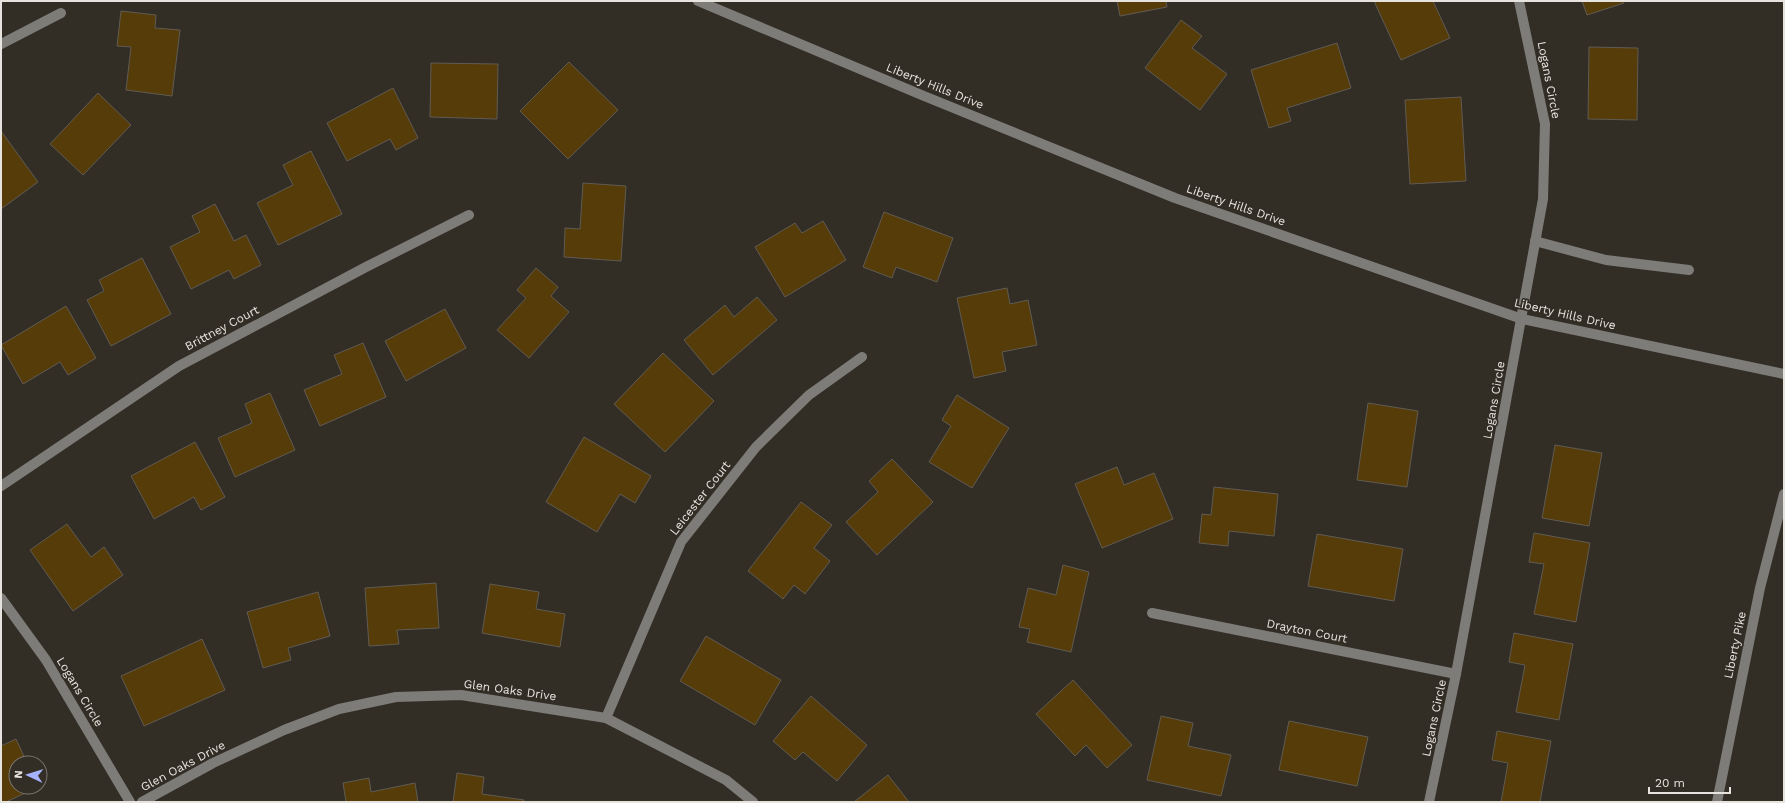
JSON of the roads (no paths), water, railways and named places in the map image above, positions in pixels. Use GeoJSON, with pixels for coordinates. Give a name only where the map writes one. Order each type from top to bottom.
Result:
{"type":"FeatureCollection","features":[{"type":"Feature","properties":{"kind":"street","name":"Liberty Hills Drive"},"geometry":{"type":"LineString","coordinates":[[698,1],[917,93],[1175,198],[1522,319],[1784,374]]}},
{"type":"Feature","properties":{"kind":"street","name":"Logans Circle"},"geometry":{"type":"LineString","coordinates":[[1429,802],[1456,674],[1543,199],[1545,124],[1519,1]]}},
{"type":"Feature","properties":{"kind":"street"},"geometry":{"type":"LineString","coordinates":[[1,44],[60,13]]}},
{"type":"Feature","properties":{"kind":"street","name":"Brittney Court"},"geometry":{"type":"LineString","coordinates":[[1,486],[179,366],[366,267],[469,215]]}},
{"type":"Feature","properties":{"kind":"street"},"geometry":{"type":"LineString","coordinates":[[1536,241],[1606,260],[1689,270]]}},
{"type":"Feature","properties":{"kind":"street","name":"Leicester Court"},"geometry":{"type":"LineString","coordinates":[[606,718],[681,542],[756,447],[809,395],[862,357]]}},
{"type":"Feature","properties":{"kind":"street","name":"Liberty Pike"},"geometry":{"type":"LineString","coordinates":[[1717,802],[1760,588],[1784,494]]}},
{"type":"Feature","properties":{"kind":"street","name":"Logans Circle"},"geometry":{"type":"LineString","coordinates":[[1,598],[46,660],[130,802]]}},
{"type":"Feature","properties":{"kind":"street","name":"Drayton Court"},"geometry":{"type":"LineString","coordinates":[[1152,612],[1456,674]]}},
{"type":"Feature","properties":{"kind":"street","name":"Glen Oaks Drive"},"geometry":{"type":"LineString","coordinates":[[142,802],[213,763],[284,730],[339,709],[396,697],[461,695],[606,718],[726,780],[752,802]]}}]}
